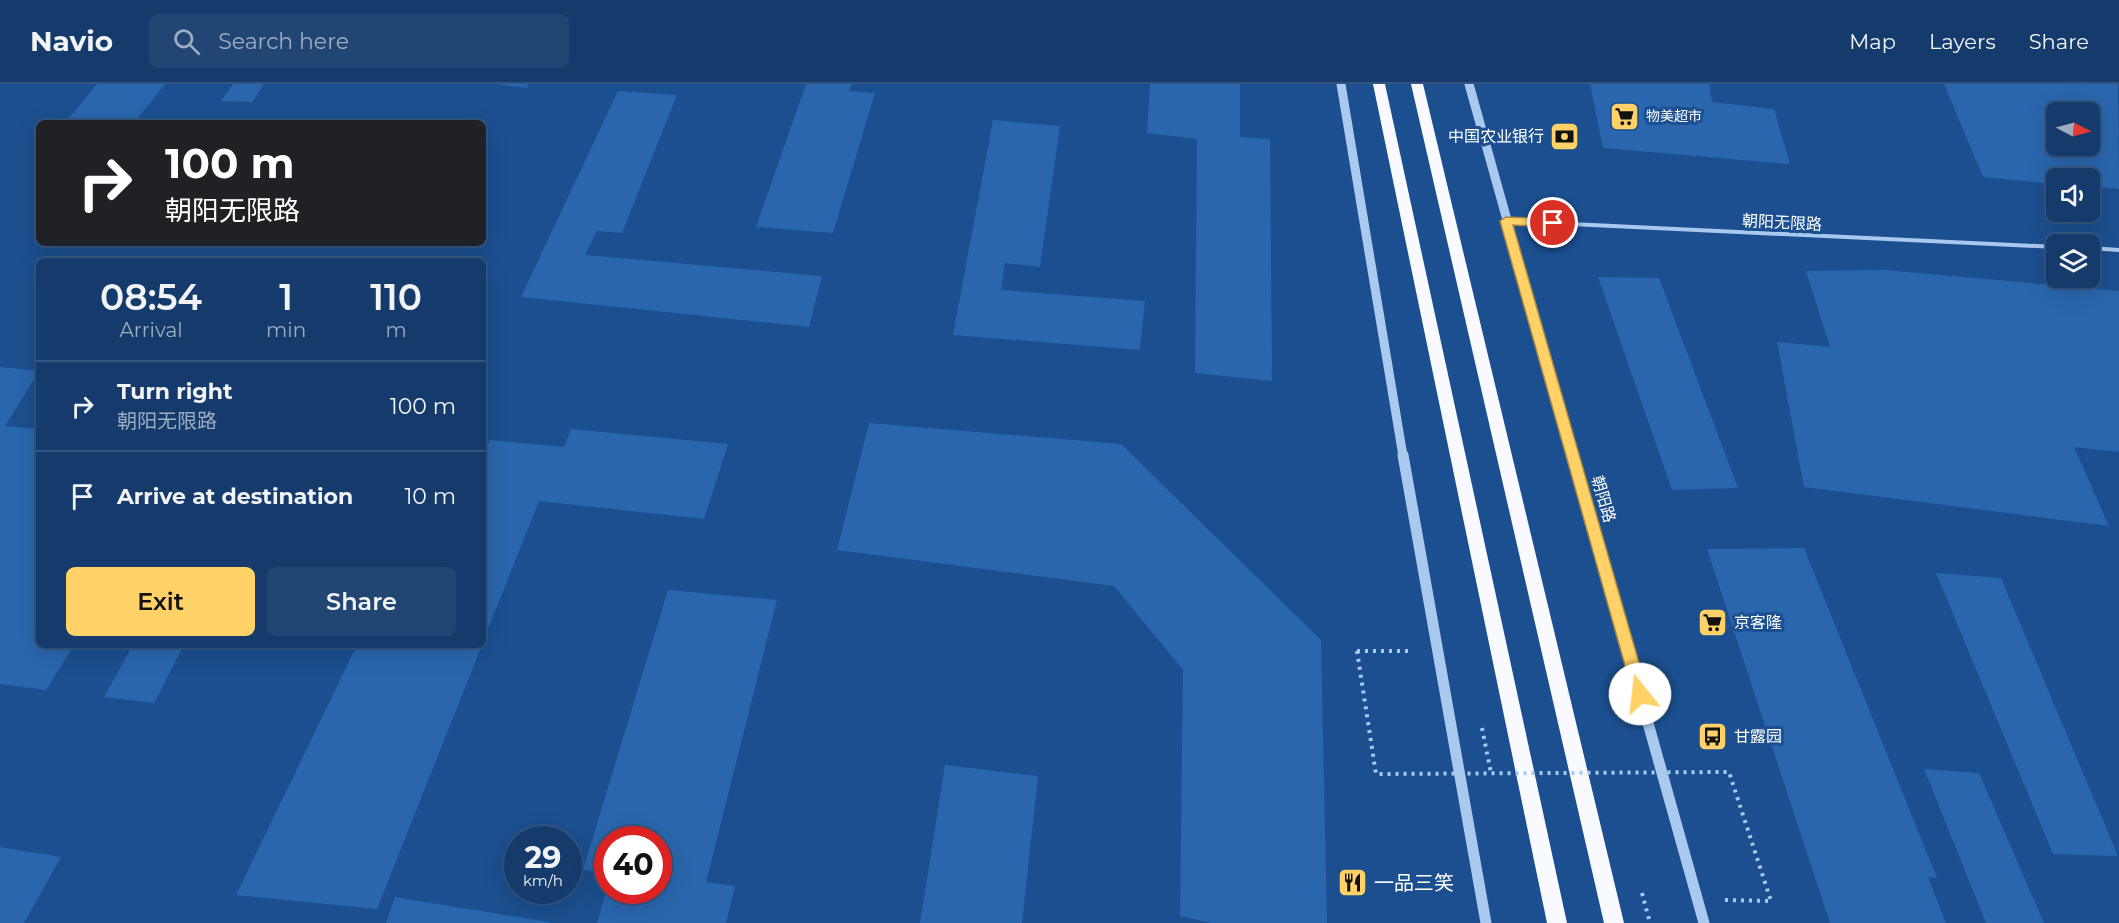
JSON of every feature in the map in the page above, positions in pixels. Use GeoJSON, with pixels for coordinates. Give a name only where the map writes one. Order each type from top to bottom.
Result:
{"type":"FeatureCollection","features":[{"type":"Feature","properties":{"kind":"highway"},"geometry":{"type":"LineString","coordinates":[[1379,84],[1557,923]]}},
{"type":"Feature","properties":{"kind":"highway"},"geometry":{"type":"LineString","coordinates":[[1417,84],[1614,923]]}},
{"type":"Feature","properties":{"kind":"street"},"geometry":{"type":"LineString","coordinates":[[1341,84],[1436,650],[1486,923]]}},
{"type":"Feature","properties":{"kind":"street","name":"朝阳路"},"geometry":{"type":"LineString","coordinates":[[1469,84],[1704,923]]}},
{"type":"Feature","properties":{"kind":"lane","name":"朝阳无限路"},"geometry":{"type":"LineString","coordinates":[[1506,221],[2046,247]]}},
{"type":"Feature","properties":{"kind":"lane"},"geometry":{"type":"LineString","coordinates":[[2100,249],[2119,250]]}},
{"type":"Feature","properties":{"kind":"path"},"geometry":{"type":"LineString","coordinates":[[1436,650],[1357,651],[1376,774],[1729,772],[1771,901],[1697,899]]}},
{"type":"Feature","properties":{"kind":"building"},"geometry":{"type":"Polygon","coordinates":[[[97,84],[165,84],[136,120],[67,120],[97,84]]]}},
{"type":"Feature","properties":{"kind":"building"},"geometry":{"type":"Polygon","coordinates":[[[233,84],[264,84],[252,102],[221,101],[233,84]]]}},
{"type":"Feature","properties":{"kind":"building"},"geometry":{"type":"Polygon","coordinates":[[[496,84],[528,84],[527,88],[496,84]]]}},
{"type":"Feature","properties":{"kind":"building"},"geometry":{"type":"Polygon","coordinates":[[[806,84],[852,84],[849,91],[875,93],[833,233],[756,227],[806,84]]]}},
{"type":"Feature","properties":{"kind":"building"},"geometry":{"type":"Polygon","coordinates":[[[1150,84],[1240,84],[1240,137],[1270,139],[1272,381],[1195,373],[1197,139],[1147,133],[1150,84]]]}},
{"type":"Feature","properties":{"kind":"building"},"geometry":{"type":"Polygon","coordinates":[[[1590,84],[1709,84],[1712,102],[1774,109],[1790,164],[1603,148],[1590,84]]]}},
{"type":"Feature","properties":{"kind":"building"},"geometry":{"type":"Polygon","coordinates":[[[1944,84],[2118,84],[2119,189],[2100,188],[2100,168],[2046,168],[2046,183],[1983,177],[1944,84]]]}},
{"type":"Feature","properties":{"kind":"building"},"geometry":{"type":"Polygon","coordinates":[[[618,91],[677,95],[622,233],[597,231],[585,255],[822,276],[809,327],[521,297],[618,91]]]}},
{"type":"Feature","properties":{"kind":"building"},"geometry":{"type":"Polygon","coordinates":[[[993,120],[1060,126],[1040,267],[1005,263],[1001,290],[1145,301],[1140,350],[953,335],[993,120]]]}},
{"type":"Feature","properties":{"kind":"building"},"geometry":{"type":"Polygon","coordinates":[[[1885,270],[2046,284],[2046,288],[2119,291],[2119,452],[2074,447],[2109,526],[1804,487],[1777,342],[1830,347],[1806,271],[1885,270]]]}},
{"type":"Feature","properties":{"kind":"building"},"geometry":{"type":"Polygon","coordinates":[[[1598,277],[1659,278],[1738,488],[1672,490],[1598,277]]]}},
{"type":"Feature","properties":{"kind":"building"},"geometry":{"type":"Polygon","coordinates":[[[0,367],[36,371],[36,376],[5,426],[36,429],[36,648],[72,648],[46,690],[0,684],[0,367]]]}},
{"type":"Feature","properties":{"kind":"building"},"geometry":{"type":"Polygon","coordinates":[[[869,423],[1121,444],[1321,640],[1327,923],[1211,923],[1180,916],[1183,670],[1114,586],[837,550],[869,423]]]}},
{"type":"Feature","properties":{"kind":"building"},"geometry":{"type":"Polygon","coordinates":[[[571,429],[728,444],[704,519],[539,501],[486,634],[486,450],[490,440],[564,447],[571,429]]]}},
{"type":"Feature","properties":{"kind":"building"},"geometry":{"type":"Polygon","coordinates":[[[1804,548],[1937,878],[1928,877],[1946,923],[1830,923],[1707,549],[1804,548]]]}},
{"type":"Feature","properties":{"kind":"building"},"geometry":{"type":"Polygon","coordinates":[[[1936,573],[2001,578],[2118,856],[2053,854],[1936,573]]]}},
{"type":"Feature","properties":{"kind":"building"},"geometry":{"type":"Polygon","coordinates":[[[668,590],[777,600],[706,882],[735,886],[726,923],[597,923],[602,904],[672,904],[672,826],[596,826],[668,590]]]}},
{"type":"Feature","properties":{"kind":"building"},"geometry":{"type":"Polygon","coordinates":[[[131,648],[182,648],[154,703],[104,697],[131,648]]]}},
{"type":"Feature","properties":{"kind":"building"},"geometry":{"type":"Polygon","coordinates":[[[356,648],[481,648],[377,909],[236,895],[356,648]]]}},
{"type":"Feature","properties":{"kind":"building"},"geometry":{"type":"Polygon","coordinates":[[[945,765],[1038,776],[1022,923],[920,923],[945,765]]]}},
{"type":"Feature","properties":{"kind":"building"},"geometry":{"type":"Polygon","coordinates":[[[1924,769],[1979,773],[2044,923],[1986,923],[1924,769]]]}},
{"type":"Feature","properties":{"kind":"building"},"geometry":{"type":"Polygon","coordinates":[[[594,834],[594,871],[583,870],[594,834]]]}},
{"type":"Feature","properties":{"kind":"building"},"geometry":{"type":"Polygon","coordinates":[[[0,847],[61,857],[24,923],[0,923],[0,847]]]}},
{"type":"Feature","properties":{"kind":"building"},"geometry":{"type":"Polygon","coordinates":[[[395,897],[549,922],[549,923],[386,923],[395,897]]]}},
{"type":"Feature","properties":{"kind":"place","name":"物美超市"},"geometry":{"type":"Point","coordinates":[1625,116]}},
{"type":"Feature","properties":{"kind":"place","name":"中国农业银行"},"geometry":{"type":"Point","coordinates":[1565,136]}},
{"type":"Feature","properties":{"kind":"place","name":"京客隆"},"geometry":{"type":"Point","coordinates":[1713,622]}},
{"type":"Feature","properties":{"kind":"place","name":"甘露园"},"geometry":{"type":"Point","coordinates":[1713,736]}},
{"type":"Feature","properties":{"kind":"place","name":"一品三笑"},"geometry":{"type":"Point","coordinates":[1353,883]}},
{"type":"Feature","properties":{"kind":"route"},"geometry":{"type":"LineString","coordinates":[[1553,223],[1506,221],[1640,694]]}}]}
